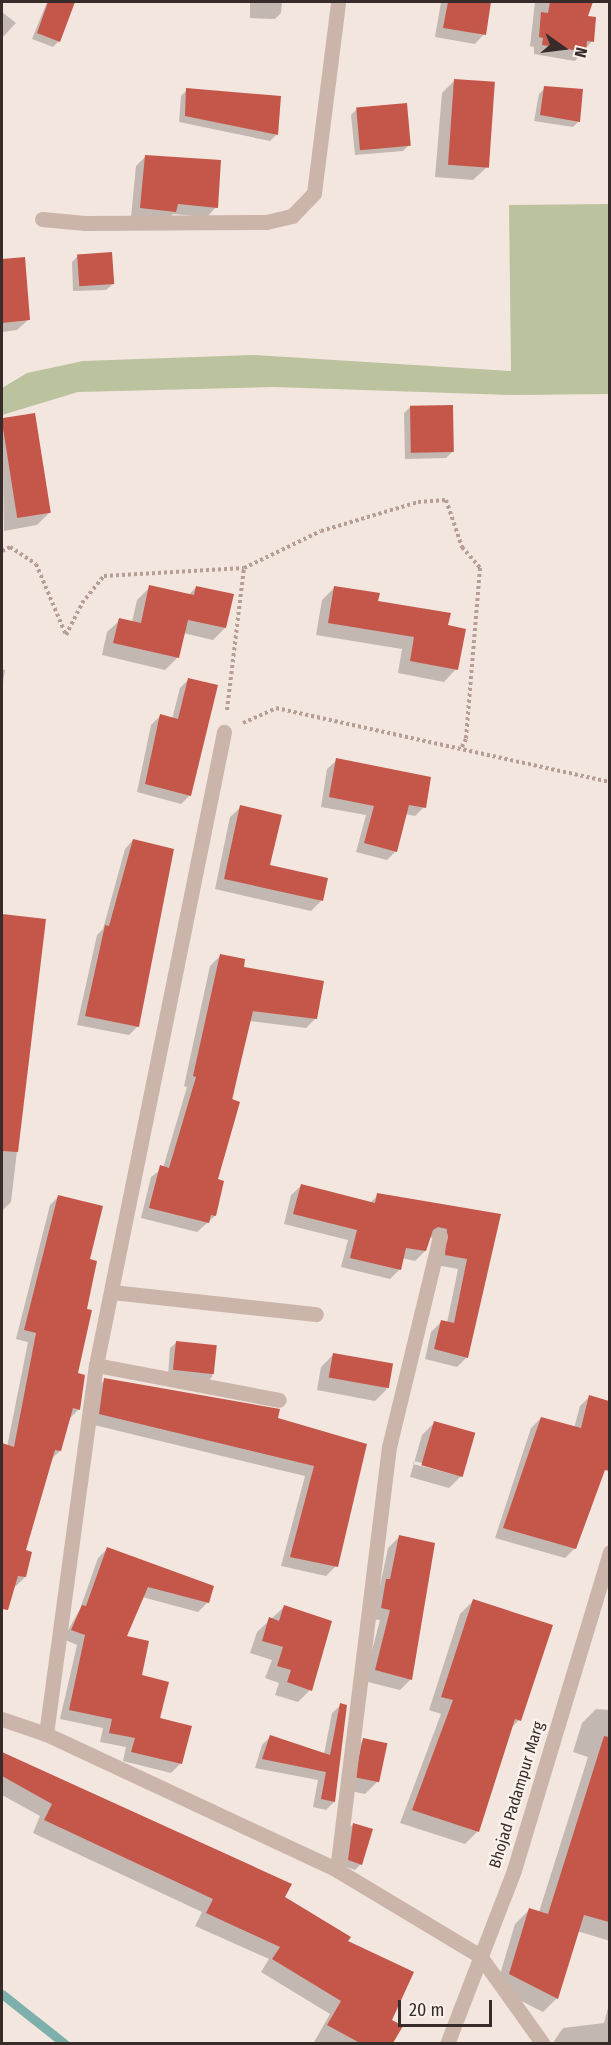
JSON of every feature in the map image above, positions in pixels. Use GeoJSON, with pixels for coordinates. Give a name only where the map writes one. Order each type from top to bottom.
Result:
{"type":"FeatureCollection","features":[{"type":"Feature","properties":{"kind":"street"},"geometry":{"type":"LineString","coordinates":[[42,219],[85,224],[255,222],[292,216],[314,194],[338,2]]}},
{"type":"Feature","properties":{"kind":"street"},"geometry":{"type":"LineString","coordinates":[[46,1734],[96,1365],[224,732]]}},
{"type":"Feature","properties":{"kind":"street"},"geometry":{"type":"LineString","coordinates":[[337,1870],[389,1447],[440,1236]]}},
{"type":"Feature","properties":{"kind":"street"},"geometry":{"type":"LineString","coordinates":[[112,1292],[316,1314]]}},
{"type":"Feature","properties":{"kind":"street"},"geometry":{"type":"LineString","coordinates":[[96,1365],[279,1400]]}},
{"type":"Feature","properties":{"kind":"street","name":"Bhojad Padampur Marg"},"geometry":{"type":"LineString","coordinates":[[447,2043],[514,1870],[609,1552]]}},
{"type":"Feature","properties":{"kind":"street"},"geometry":{"type":"LineString","coordinates":[[2,1719],[46,1734],[337,1870],[480,1956],[543,2043]]}},
{"type":"Feature","properties":{"kind":"path"},"geometry":{"type":"LineString","coordinates":[[2,551],[10,547],[36,564],[66,635],[82,603],[104,576],[244,568],[321,531],[418,502],[446,500],[462,547],[480,568],[466,739],[461,749]]}},
{"type":"Feature","properties":{"kind":"path"},"geometry":{"type":"LineString","coordinates":[[224,732],[244,568]]}},
{"type":"Feature","properties":{"kind":"path"},"geometry":{"type":"LineString","coordinates":[[224,732],[276,708],[609,782]]}},
{"type":"Feature","properties":{"kind":"green space"},"geometry":{"type":"Polygon","coordinates":[[[609,204],[609,394],[513,395],[274,387],[78,392],[2,415],[2,388],[27,373],[83,361],[253,355],[511,371],[509,205],[609,204]]]}},
{"type":"Feature","properties":{"kind":"building"},"geometry":{"type":"Polygon","coordinates":[[[48,2],[75,2],[60,42],[37,33],[48,2]]]}},
{"type":"Feature","properties":{"kind":"building"},"geometry":{"type":"Polygon","coordinates":[[[448,2],[491,2],[486,35],[443,28],[448,2]]]}},
{"type":"Feature","properties":{"kind":"building"},"geometry":{"type":"Polygon","coordinates":[[[550,2],[593,2],[588,16],[596,17],[594,42],[587,41],[586,52],[542,45],[543,38],[539,37],[541,12],[548,13],[550,2]]]}},
{"type":"Feature","properties":{"kind":"building"},"geometry":{"type":"Polygon","coordinates":[[[454,79],[495,82],[489,168],[448,165],[454,79]]]}},
{"type":"Feature","properties":{"kind":"building"},"geometry":{"type":"Polygon","coordinates":[[[544,86],[583,89],[580,122],[540,115],[544,86]]]}},
{"type":"Feature","properties":{"kind":"building"},"geometry":{"type":"Polygon","coordinates":[[[186,88],[281,96],[278,135],[185,116],[186,88]]]}},
{"type":"Feature","properties":{"kind":"building"},"geometry":{"type":"Polygon","coordinates":[[[407,103],[411,146],[360,150],[356,107],[407,103]]]}},
{"type":"Feature","properties":{"kind":"building"},"geometry":{"type":"Polygon","coordinates":[[[145,155],[221,160],[218,208],[178,204],[176,212],[140,208],[145,155]]]}},
{"type":"Feature","properties":{"kind":"building"},"geometry":{"type":"Polygon","coordinates":[[[112,252],[114,284],[79,286],[77,254],[112,252]]]}},
{"type":"Feature","properties":{"kind":"building"},"geometry":{"type":"Polygon","coordinates":[[[25,257],[30,320],[2,323],[2,259],[25,257]]]}},
{"type":"Feature","properties":{"kind":"building"},"geometry":{"type":"Polygon","coordinates":[[[453,405],[454,452],[411,453],[410,406],[453,405]]]}},
{"type":"Feature","properties":{"kind":"building"},"geometry":{"type":"Polygon","coordinates":[[[35,413],[51,513],[17,518],[2,418],[35,413]]]}},
{"type":"Feature","properties":{"kind":"building"},"geometry":{"type":"Polygon","coordinates":[[[149,585],[194,595],[196,586],[234,594],[226,628],[188,620],[179,658],[113,643],[119,618],[141,623],[149,585]]]}},
{"type":"Feature","properties":{"kind":"building"},"geometry":{"type":"Polygon","coordinates":[[[334,586],[380,593],[378,601],[451,613],[448,625],[466,629],[458,670],[410,661],[414,637],[328,623],[334,586]]]}},
{"type":"Feature","properties":{"kind":"building"},"geometry":{"type":"Polygon","coordinates":[[[188,678],[218,685],[191,796],[145,784],[160,714],[178,719],[188,678]]]}},
{"type":"Feature","properties":{"kind":"building"},"geometry":{"type":"Polygon","coordinates":[[[336,758],[431,777],[426,808],[409,805],[397,852],[364,843],[374,806],[329,797],[336,758]]]}},
{"type":"Feature","properties":{"kind":"building"},"geometry":{"type":"Polygon","coordinates":[[[240,805],[282,815],[270,865],[328,878],[323,901],[224,879],[240,805]]]}},
{"type":"Feature","properties":{"kind":"building"},"geometry":{"type":"Polygon","coordinates":[[[133,839],[174,849],[139,1027],[85,1016],[105,925],[109,926],[133,839]]]}},
{"type":"Feature","properties":{"kind":"building"},"geometry":{"type":"Polygon","coordinates":[[[2,914],[46,919],[18,1152],[2,1151],[2,914]]]}},
{"type":"Feature","properties":{"kind":"building"},"geometry":{"type":"Polygon","coordinates":[[[220,954],[245,959],[244,967],[324,981],[317,1019],[253,1011],[232,1099],[240,1102],[218,1179],[224,1181],[216,1216],[211,1215],[209,1223],[149,1208],[160,1165],[169,1168],[196,1077],[193,1076],[220,954]]]}},
{"type":"Feature","properties":{"kind":"building"},"geometry":{"type":"Polygon","coordinates":[[[301,1184],[375,1203],[377,1193],[501,1214],[468,1358],[434,1349],[441,1320],[454,1323],[467,1259],[445,1255],[447,1229],[438,1227],[433,1230],[426,1251],[406,1248],[401,1270],[350,1258],[357,1230],[293,1214],[301,1184]]]}},
{"type":"Feature","properties":{"kind":"building"},"geometry":{"type":"Polygon","coordinates":[[[58,1195],[103,1206],[90,1259],[97,1261],[87,1309],[92,1310],[78,1373],[85,1375],[80,1410],[73,1408],[61,1451],[55,1450],[26,1550],[32,1552],[26,1577],[18,1576],[8,1610],[2,1609],[2,1443],[14,1447],[36,1333],[24,1330],[58,1195]]]}},
{"type":"Feature","properties":{"kind":"building"},"geometry":{"type":"Polygon","coordinates":[[[176,1341],[217,1345],[214,1374],[173,1370],[176,1341]]]}},
{"type":"Feature","properties":{"kind":"building"},"geometry":{"type":"Polygon","coordinates":[[[333,1353],[393,1364],[389,1388],[329,1378],[333,1353]]]}},
{"type":"Feature","properties":{"kind":"building"},"geometry":{"type":"Polygon","coordinates":[[[104,1378],[280,1409],[278,1418],[367,1444],[338,1567],[290,1557],[314,1466],[99,1414],[104,1378]]]}},
{"type":"Feature","properties":{"kind":"building"},"geometry":{"type":"Polygon","coordinates":[[[589,1395],[609,1401],[609,1471],[605,1470],[576,1549],[503,1528],[541,1417],[581,1428],[589,1395]]]}},
{"type":"Feature","properties":{"kind":"building"},"geometry":{"type":"Polygon","coordinates":[[[434,1421],[475,1433],[463,1477],[421,1465],[434,1421]]]}},
{"type":"Feature","properties":{"kind":"building"},"geometry":{"type":"Polygon","coordinates":[[[399,1535],[435,1543],[412,1680],[375,1670],[390,1610],[381,1608],[386,1579],[390,1579],[399,1535]]]}},
{"type":"Feature","properties":{"kind":"building"},"geometry":{"type":"Polygon","coordinates":[[[107,1547],[214,1586],[209,1603],[148,1587],[127,1636],[149,1641],[142,1675],[169,1682],[160,1718],[192,1726],[182,1764],[131,1752],[135,1738],[109,1733],[112,1719],[69,1710],[85,1635],[71,1630],[82,1605],[86,1606],[107,1547]]]}},
{"type":"Feature","properties":{"kind":"building"},"geometry":{"type":"Polygon","coordinates":[[[473,1599],[553,1625],[521,1721],[515,1719],[479,1832],[412,1810],[453,1700],[441,1697],[473,1599]]]}},
{"type":"Feature","properties":{"kind":"building"},"geometry":{"type":"Polygon","coordinates":[[[284,1605],[332,1621],[312,1691],[287,1682],[291,1670],[277,1666],[283,1647],[262,1641],[269,1617],[279,1621],[284,1605]]]}},
{"type":"Feature","properties":{"kind":"building"},"geometry":{"type":"Polygon","coordinates":[[[340,1703],[347,1705],[335,1802],[321,1799],[326,1772],[262,1759],[270,1735],[330,1755],[340,1703]]]}},
{"type":"Feature","properties":{"kind":"building"},"geometry":{"type":"Polygon","coordinates":[[[604,1736],[609,1737],[609,1922],[584,1915],[558,1999],[509,1974],[529,1908],[548,1914],[604,1736]]]}},
{"type":"Feature","properties":{"kind":"building"},"geometry":{"type":"Polygon","coordinates":[[[363,1738],[387,1743],[379,1782],[355,1777],[363,1738]]]}},
{"type":"Feature","properties":{"kind":"building"},"geometry":{"type":"Polygon","coordinates":[[[2,1752],[292,1884],[285,1897],[351,1937],[348,1941],[414,1972],[392,2020],[403,2026],[393,2043],[360,2043],[327,2025],[341,2001],[272,1959],[280,1947],[206,1913],[213,1899],[44,1820],[52,1804],[2,1776],[2,1752]]]}},
{"type":"Feature","properties":{"kind":"building"},"geometry":{"type":"Polygon","coordinates":[[[353,1823],[373,1829],[362,1865],[348,1860],[353,1823]]]}},
{"type":"Feature","properties":{"kind":"waterway"},"geometry":{"type":"LineString","coordinates":[[2,1994],[65,2044]]}}]}
